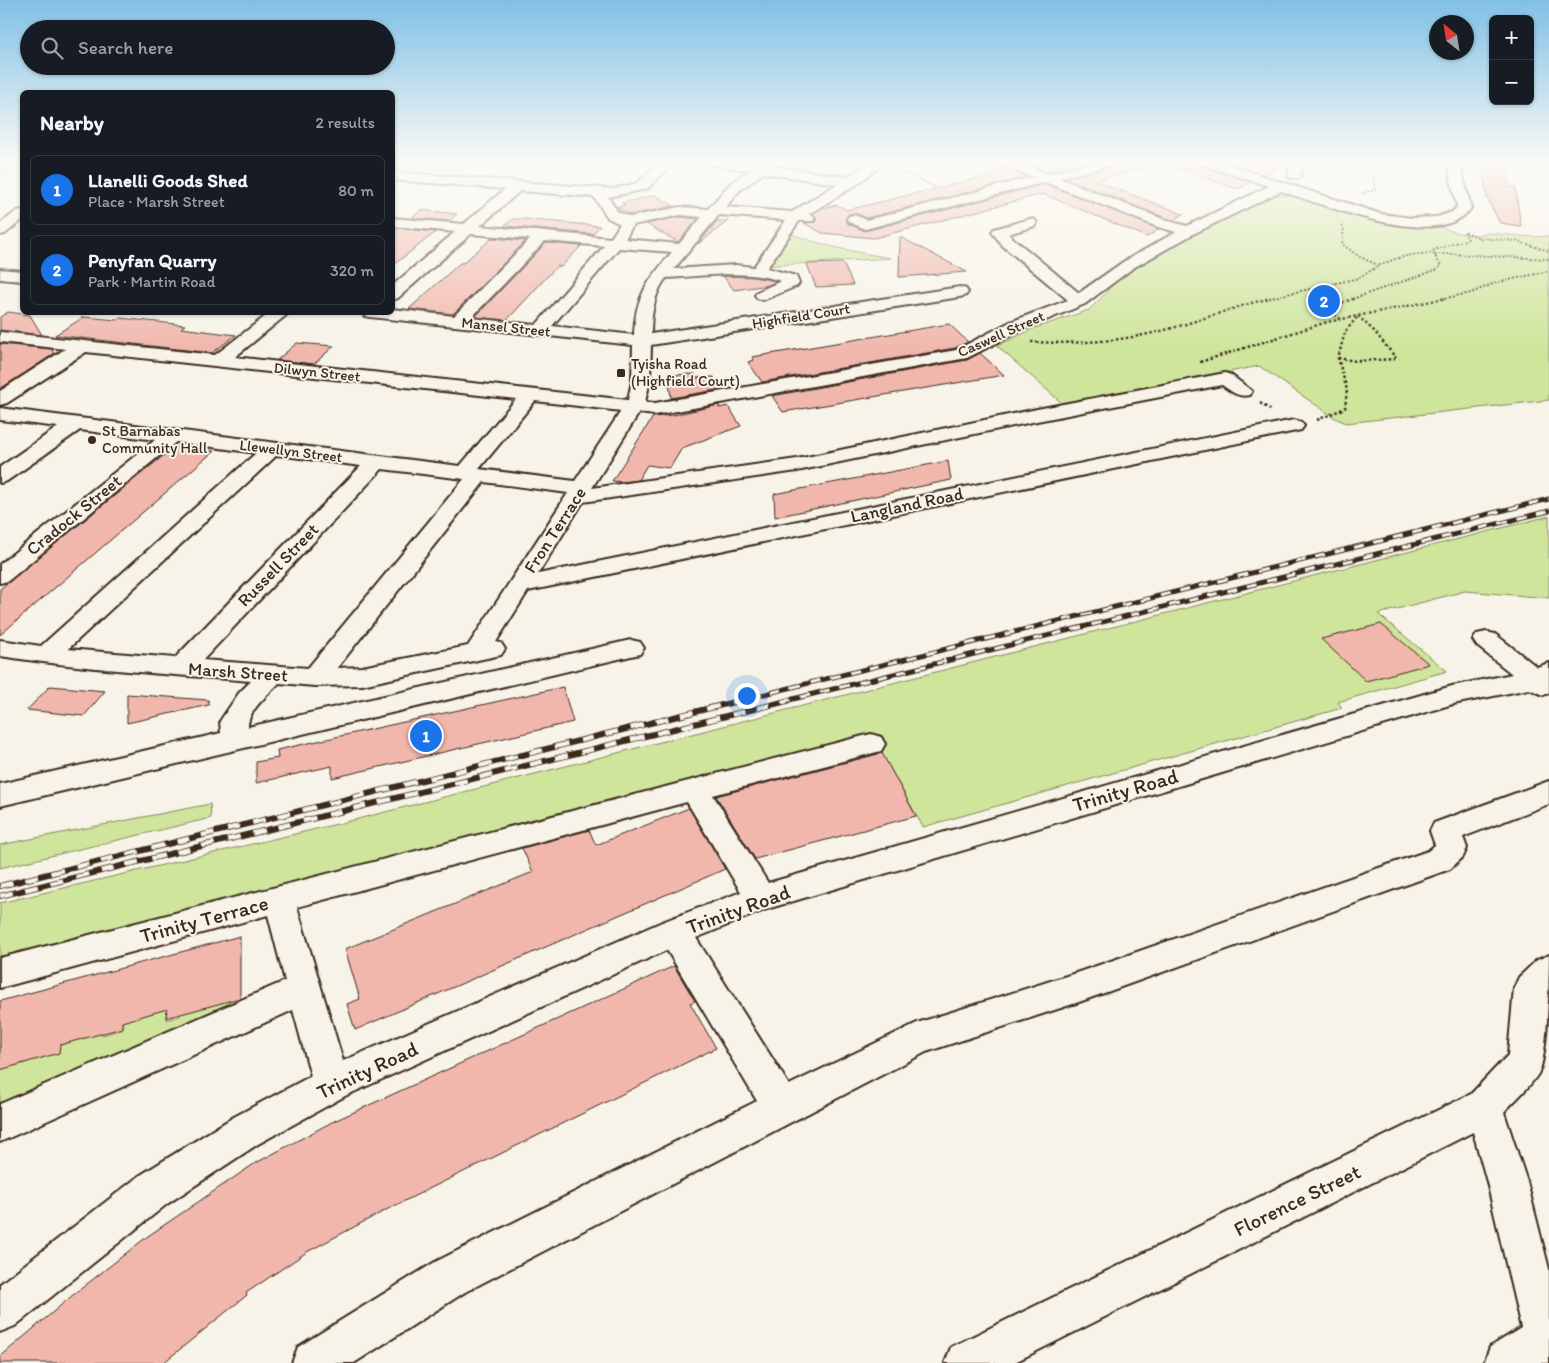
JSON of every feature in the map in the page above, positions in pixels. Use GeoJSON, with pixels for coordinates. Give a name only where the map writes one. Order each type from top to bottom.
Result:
{"type":"FeatureCollection","features":[{"type":"Feature","properties":{"kind":"street"},"geometry":{"type":"LineString","coordinates":[[403,225],[683,249]]}},
{"type":"Feature","properties":{"kind":"street"},"geometry":{"type":"LineString","coordinates":[[395,292],[471,225]]}},
{"type":"Feature","properties":{"kind":"street"},"geometry":{"type":"LineString","coordinates":[[540,330],[615,242],[626,225]]}},
{"type":"Feature","properties":{"kind":"street","name":"Fron Terrace"},"geometry":{"type":"LineString","coordinates":[[487,650],[520,585],[634,407],[638,399],[641,382],[643,316],[648,300],[655,282],[702,225]]}},
{"type":"Feature","properties":{"kind":"street"},"geometry":{"type":"LineString","coordinates":[[761,266],[789,225]]}},
{"type":"Feature","properties":{"kind":"street"},"geometry":{"type":"LineString","coordinates":[[1024,225],[999,232],[1008,243],[1079,301]]}},
{"type":"Feature","properties":{"kind":"street"},"geometry":{"type":"LineString","coordinates":[[1166,225],[1188,231]]}},
{"type":"Feature","properties":{"kind":"street","name":"Caswell Street"},"geometry":{"type":"LineString","coordinates":[[634,407],[655,409],[961,354],[1016,326],[1079,301],[1128,265],[1201,225]]}},
{"type":"Feature","properties":{"kind":"street"},"geometry":{"type":"LineString","coordinates":[[1445,225],[1452,227],[1457,225]]}},
{"type":"Feature","properties":{"kind":"street"},"geometry":{"type":"LineString","coordinates":[[2,229],[20,228]]}},
{"type":"Feature","properties":{"kind":"street"},"geometry":{"type":"LineString","coordinates":[[458,322],[541,236]]}},
{"type":"Feature","properties":{"kind":"street"},"geometry":{"type":"LineString","coordinates":[[662,274],[734,270],[776,274],[790,279],[791,283],[763,295]]}},
{"type":"Feature","properties":{"kind":"street"},"geometry":{"type":"LineString","coordinates":[[0,274],[20,276]]}},
{"type":"Feature","properties":{"kind":"street","name":"Highfield Court"},"geometry":{"type":"LineString","coordinates":[[641,341],[960,292]]}},
{"type":"Feature","properties":{"kind":"street"},"geometry":{"type":"LineString","coordinates":[[219,361],[278,315]]}},
{"type":"Feature","properties":{"kind":"street","name":"Mansel Street"},"geometry":{"type":"LineString","coordinates":[[390,315],[641,341]]}},
{"type":"Feature","properties":{"kind":"street","name":"Dilwyn Street"},"geometry":{"type":"LineString","coordinates":[[0,337],[634,407]]}},
{"type":"Feature","properties":{"kind":"street"},"geometry":{"type":"LineString","coordinates":[[0,399],[82,346]]}},
{"type":"Feature","properties":{"kind":"street","name":"Llewellyn Street"},"geometry":{"type":"LineString","coordinates":[[0,414],[472,474],[579,493],[796,465],[1225,379],[1243,392]]}},
{"type":"Feature","properties":{"kind":"street"},"geometry":{"type":"LineString","coordinates":[[315,677],[472,474],[529,396]]}},
{"type":"Feature","properties":{"kind":"street"},"geometry":{"type":"LineString","coordinates":[[0,477],[76,424]]}},
{"type":"Feature","properties":{"kind":"street","name":"Langland Road"},"geometry":{"type":"LineString","coordinates":[[520,585],[1294,426]]}},
{"type":"Feature","properties":{"kind":"street","name":"Cradock Street"},"geometry":{"type":"LineString","coordinates":[[0,576],[172,436]]}},
{"type":"Feature","properties":{"kind":"street"},"geometry":{"type":"LineString","coordinates":[[46,655],[272,449]]}},
{"type":"Feature","properties":{"kind":"street","name":"Russell Street"},"geometry":{"type":"LineString","coordinates":[[180,668],[377,462]]}},
{"type":"Feature","properties":{"kind":"street"},"geometry":{"type":"LineString","coordinates":[[1486,640],[1544,681]]}},
{"type":"Feature","properties":{"kind":"street","name":"Marsh Street"},"geometry":{"type":"LineString","coordinates":[[0,648],[46,655],[180,668],[271,676],[315,677],[362,676],[487,650]]}},
{"type":"Feature","properties":{"kind":"street"},"geometry":{"type":"LineString","coordinates":[[0,795],[631,648]]}},
{"type":"Feature","properties":{"kind":"street"},"geometry":{"type":"LineString","coordinates":[[235,740],[234,721],[248,700],[271,676]]}},
{"type":"Feature","properties":{"kind":"street","name":"Trinity Road"},"geometry":{"type":"LineString","coordinates":[[0,1311],[153,1190],[245,1131],[332,1084],[674,932],[761,898],[1452,695],[1544,681]]}},
{"type":"Feature","properties":{"kind":"street"},"geometry":{"type":"LineString","coordinates":[[279,898],[871,744]]}},
{"type":"Feature","properties":{"kind":"street"},"geometry":{"type":"LineString","coordinates":[[694,789],[761,898]]}},
{"type":"Feature","properties":{"kind":"street"},"geometry":{"type":"LineString","coordinates":[[314,1363],[450,1277],[918,1038],[1079,987],[1439,860],[1452,848],[1445,831],[1549,792]]}},
{"type":"Feature","properties":{"kind":"street","name":"Trinity Terrace"},"geometry":{"type":"LineString","coordinates":[[0,973],[279,898],[332,1084]]}},
{"type":"Feature","properties":{"kind":"street"},"geometry":{"type":"LineString","coordinates":[[674,932],[781,1107]]}},
{"type":"Feature","properties":{"kind":"street","name":"Florence Street"},"geometry":{"type":"LineString","coordinates":[[967,1363],[1484,1107],[1525,1062],[1531,988],[1549,970]]}},
{"type":"Feature","properties":{"kind":"street"},"geometry":{"type":"LineString","coordinates":[[0,1123],[305,988]]}},
{"type":"Feature","properties":{"kind":"street"},"geometry":{"type":"LineString","coordinates":[[1484,1107],[1507,1182],[1547,1342],[1506,1363]]}},
{"type":"Feature","properties":{"kind":"path"},"geometry":{"type":"LineString","coordinates":[[1341,225],[1344,228],[1342,244],[1360,257],[1378,266]]}},
{"type":"Feature","properties":{"kind":"path"},"geometry":{"type":"LineString","coordinates":[[1342,319],[1330,312],[1332,306],[1436,270],[1441,266],[1434,255],[1434,250],[1468,239],[1466,225]]}},
{"type":"Feature","properties":{"kind":"path"},"geometry":{"type":"LineString","coordinates":[[1468,225],[1480,238],[1516,241],[1549,251]]}},
{"type":"Feature","properties":{"kind":"path"},"geometry":{"type":"LineString","coordinates":[[996,336],[1040,344],[1132,338],[1256,301],[1359,278],[1378,266],[1410,255],[1461,254],[1549,259]]}},
{"type":"Feature","properties":{"kind":"path"},"geometry":{"type":"LineString","coordinates":[[1192,365],[1237,349],[1342,319],[1471,293],[1495,283],[1549,271]]}},
{"type":"Feature","properties":{"kind":"path"},"geometry":{"type":"LineString","coordinates":[[1317,420],[1345,408],[1347,390],[1338,358],[1345,332],[1358,316]]}},
{"type":"Feature","properties":{"kind":"path"},"geometry":{"type":"LineString","coordinates":[[1338,358],[1356,361],[1396,359],[1374,331],[1358,316]]}},
{"type":"Feature","properties":{"kind":"green space"},"geometry":{"type":"Polygon","coordinates":[[[1210,225],[1430,225],[1458,233],[1477,235],[1487,233],[1534,237],[1549,236],[1549,400],[1346,423],[1335,418],[1259,366],[1064,405],[997,346],[1035,328],[1089,310],[1108,291],[1108,285],[1126,272],[1210,225]]]}},
{"type":"Feature","properties":{"kind":"green space"},"geometry":{"type":"Polygon","coordinates":[[[789,233],[814,242],[891,258],[764,266],[789,233]]]}},
{"type":"Feature","properties":{"kind":"green space"},"geometry":{"type":"Polygon","coordinates":[[[1549,516],[1549,598],[1465,591],[1378,614],[1447,671],[1338,702],[1342,708],[923,827],[873,738],[0,957],[0,903],[346,822],[1549,516]]]}},
{"type":"Feature","properties":{"kind":"green space"},"geometry":{"type":"Polygon","coordinates":[[[210,804],[211,818],[0,868],[0,845],[210,804]]]}},
{"type":"Feature","properties":{"kind":"green space"},"geometry":{"type":"Polygon","coordinates":[[[182,977],[240,998],[240,1008],[0,1111],[0,1029],[10,1067],[26,1063],[65,1010],[106,999],[103,1035],[122,1029],[125,993],[168,982],[166,1020],[180,1016],[182,977]]]}},
{"type":"Feature","properties":{"kind":"building"},"geometry":{"type":"Polygon","coordinates":[[[585,225],[600,226],[592,234],[504,226],[585,225]]]}},
{"type":"Feature","properties":{"kind":"building"},"geometry":{"type":"Polygon","coordinates":[[[647,225],[693,225],[678,242],[647,225]]]}},
{"type":"Feature","properties":{"kind":"building"},"geometry":{"type":"Polygon","coordinates":[[[714,225],[723,225],[698,244],[714,225]]]}},
{"type":"Feature","properties":{"kind":"building"},"geometry":{"type":"Polygon","coordinates":[[[807,225],[849,225],[865,231],[889,225],[925,225],[874,238],[822,233],[807,225]]]}},
{"type":"Feature","properties":{"kind":"building"},"geometry":{"type":"Polygon","coordinates":[[[1117,225],[1148,225],[1159,229],[1147,237],[1117,225]]]}},
{"type":"Feature","properties":{"kind":"building"},"geometry":{"type":"Polygon","coordinates":[[[398,228],[436,232],[395,264],[395,230],[398,228]]]}},
{"type":"Feature","properties":{"kind":"building"},"geometry":{"type":"Polygon","coordinates":[[[900,237],[967,272],[899,277],[900,237]]]}},
{"type":"Feature","properties":{"kind":"building"},"geometry":{"type":"Polygon","coordinates":[[[492,238],[526,241],[453,314],[409,309],[460,263],[463,263],[492,238]]]}},
{"type":"Feature","properties":{"kind":"building"},"geometry":{"type":"Polygon","coordinates":[[[546,243],[581,246],[561,267],[557,266],[507,320],[475,317],[546,243]]]}},
{"type":"Feature","properties":{"kind":"building"},"geometry":{"type":"Polygon","coordinates":[[[843,263],[853,285],[816,287],[807,264],[843,263]]]}},
{"type":"Feature","properties":{"kind":"building"},"geometry":{"type":"Polygon","coordinates":[[[723,276],[753,277],[776,281],[769,285],[734,290],[723,276]]]}},
{"type":"Feature","properties":{"kind":"building"},"geometry":{"type":"Polygon","coordinates":[[[8,312],[30,315],[42,335],[0,330],[0,317],[8,312]]]}},
{"type":"Feature","properties":{"kind":"building"},"geometry":{"type":"Polygon","coordinates":[[[84,317],[117,320],[120,318],[185,325],[181,328],[236,335],[212,353],[55,335],[84,317]]]}},
{"type":"Feature","properties":{"kind":"building"},"geometry":{"type":"Polygon","coordinates":[[[949,324],[968,342],[955,348],[762,382],[748,362],[754,360],[752,357],[949,324]]]}},
{"type":"Feature","properties":{"kind":"building"},"geometry":{"type":"Polygon","coordinates":[[[297,343],[334,346],[314,364],[277,360],[297,343]]]}},
{"type":"Feature","properties":{"kind":"building"},"geometry":{"type":"Polygon","coordinates":[[[0,344],[52,349],[54,354],[0,389],[0,344]]]}},
{"type":"Feature","properties":{"kind":"building"},"geometry":{"type":"Polygon","coordinates":[[[980,353],[1004,375],[783,412],[772,396],[967,360],[980,353]]]}},
{"type":"Feature","properties":{"kind":"building"},"geometry":{"type":"Polygon","coordinates":[[[695,374],[695,378],[714,377],[716,390],[671,398],[668,375],[695,374]]]}},
{"type":"Feature","properties":{"kind":"building"},"geometry":{"type":"Polygon","coordinates":[[[719,405],[719,408],[728,406],[741,426],[682,448],[670,468],[647,465],[638,480],[612,481],[653,417],[673,415],[719,405]]]}},
{"type":"Feature","properties":{"kind":"building"},"geometry":{"type":"Polygon","coordinates":[[[174,447],[214,451],[0,635],[0,589],[174,447]]]}},
{"type":"Feature","properties":{"kind":"building"},"geometry":{"type":"Polygon","coordinates":[[[948,461],[951,480],[775,517],[774,494],[948,461]]]}},
{"type":"Feature","properties":{"kind":"building"},"geometry":{"type":"Polygon","coordinates":[[[1381,624],[1429,664],[1366,681],[1321,639],[1381,624]]]}},
{"type":"Feature","properties":{"kind":"building"},"geometry":{"type":"Polygon","coordinates":[[[50,686],[105,691],[84,716],[27,710],[50,686]]]}},
{"type":"Feature","properties":{"kind":"building"},"geometry":{"type":"Polygon","coordinates":[[[563,687],[573,722],[332,778],[332,766],[256,783],[256,762],[278,758],[277,750],[563,687]]]}},
{"type":"Feature","properties":{"kind":"building"},"geometry":{"type":"Polygon","coordinates":[[[127,694],[208,700],[209,705],[127,723],[127,694]]]}},
{"type":"Feature","properties":{"kind":"building"},"geometry":{"type":"Polygon","coordinates":[[[882,753],[916,816],[755,859],[716,796],[882,753]]]}},
{"type":"Feature","properties":{"kind":"building"},"geometry":{"type":"Polygon","coordinates":[[[689,808],[725,869],[355,1030],[347,1004],[360,999],[345,949],[533,872],[522,848],[589,830],[596,845],[689,808]]]}},
{"type":"Feature","properties":{"kind":"building"},"geometry":{"type":"Polygon","coordinates":[[[240,936],[240,998],[166,1018],[167,1009],[122,1022],[122,1028],[60,1045],[59,1053],[0,1070],[0,1001],[240,936]]]}},
{"type":"Feature","properties":{"kind":"building"},"geometry":{"type":"Polygon","coordinates":[[[674,966],[695,1001],[690,1003],[716,1048],[386,1210],[307,1252],[246,1293],[247,1295],[163,1363],[0,1363],[0,1357],[73,1295],[148,1236],[254,1164],[332,1122],[674,966]]]}},
{"type":"Feature","properties":{"kind":"railway"},"geometry":{"type":"LineString","coordinates":[[733,702],[1549,499]]}},
{"type":"Feature","properties":{"kind":"railway"},"geometry":{"type":"LineString","coordinates":[[781,702],[1549,511]]}},
{"type":"Feature","properties":{"kind":"railway"},"geometry":{"type":"LineString","coordinates":[[0,886],[738,701]]}},
{"type":"Feature","properties":{"kind":"railway"},"geometry":{"type":"LineString","coordinates":[[0,896],[787,701]]}},
{"type":"Feature","properties":{"kind":"place","name":"Penyfan Quarry"},"geometry":{"type":"Point","coordinates":[1324,301]}},
{"type":"Feature","properties":{"kind":"place","name":"Tyisha Road (Highfield Court)"},"geometry":{"type":"Point","coordinates":[621,373]}},
{"type":"Feature","properties":{"kind":"place","name":"St Barnabas Community Hall"},"geometry":{"type":"Point","coordinates":[92,440]}},
{"type":"Feature","properties":{"kind":"place","name":"Llanelli Goods Shed"},"geometry":{"type":"Point","coordinates":[426,736]}}]}
